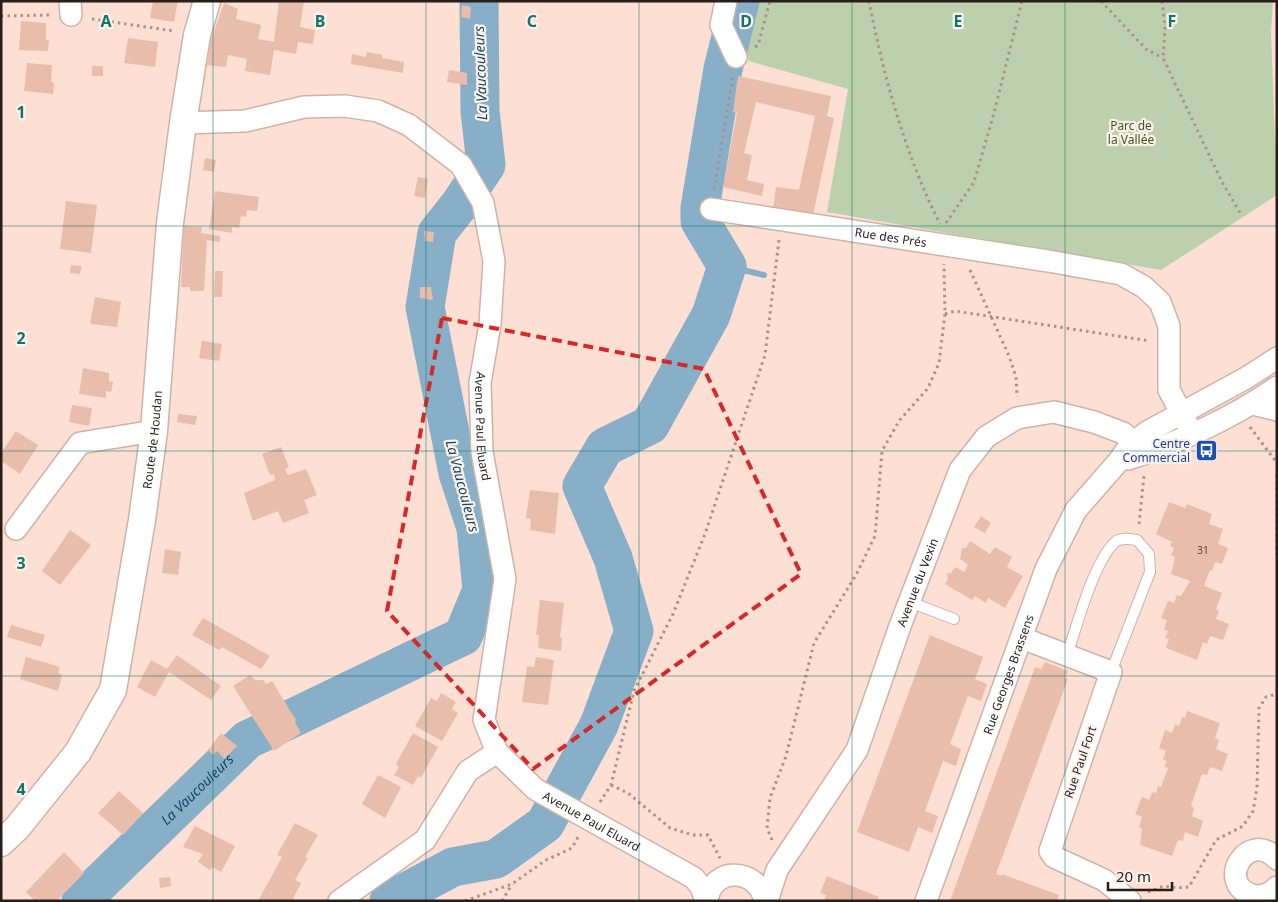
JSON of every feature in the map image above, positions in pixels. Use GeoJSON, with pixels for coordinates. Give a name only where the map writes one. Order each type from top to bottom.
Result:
{"type":"FeatureCollection","features":[{"type":"Feature","properties":{"kind":"street","name":"Route de Houdan"},"geometry":{"type":"LineString","coordinates":[[1,842],[17,828],[78,752],[113,690],[142,520],[154,431],[170,223],[183,123],[196,35],[207,1]]}},
{"type":"Feature","properties":{"kind":"street"},"geometry":{"type":"LineString","coordinates":[[726,1],[721,24],[736,59]]}},
{"type":"Feature","properties":{"kind":"street","name":"Avenue Paul Eluard"},"geometry":{"type":"LineString","coordinates":[[183,123],[245,121],[304,107],[345,106],[378,112],[409,125],[461,165],[483,203],[494,261],[490,324],[480,384],[482,452],[505,579],[484,720],[497,752],[535,789],[694,878],[722,870],[749,878]]}},
{"type":"Feature","properties":{"kind":"street","name":"Rue des Prés"},"geometry":{"type":"LineString","coordinates":[[711,209],[1121,274],[1144,287],[1160,302],[1169,326],[1169,390],[1192,433]]}},
{"type":"Feature","properties":{"kind":"street"},"geometry":{"type":"LineString","coordinates":[[1143,449],[1159,424],[1182,413],[1277,358]]}},
{"type":"Feature","properties":{"kind":"street"},"geometry":{"type":"LineString","coordinates":[[1143,449],[1192,433],[1246,407],[1277,387]]}},
{"type":"Feature","properties":{"kind":"street"},"geometry":{"type":"LineString","coordinates":[[1246,407],[1277,410]]}},
{"type":"Feature","properties":{"kind":"street","name":"Avenue du Vexin"},"geometry":{"type":"LineString","coordinates":[[766,901],[782,863],[858,750],[910,602],[960,470],[986,438],[1017,418],[1054,412],[1094,422],[1123,433],[1143,449]]}},
{"type":"Feature","properties":{"kind":"street"},"geometry":{"type":"LineString","coordinates":[[16,529],[80,443],[154,431]]}},
{"type":"Feature","properties":{"kind":"street","name":"Rue Georges Brassens"},"geometry":{"type":"LineString","coordinates":[[926,901],[1046,569],[1076,510],[1118,462],[1143,449]]}},
{"type":"Feature","properties":{"kind":"street"},"geometry":{"type":"LineString","coordinates":[[1022,638],[1111,672]]}},
{"type":"Feature","properties":{"kind":"street","name":"Rue Paul Fort"},"geometry":{"type":"LineString","coordinates":[[1111,672],[1050,851],[1054,857],[1104,880],[1130,900]]}},
{"type":"Feature","properties":{"kind":"street"},"geometry":{"type":"LineString","coordinates":[[339,901],[425,840],[468,771],[497,752]]}},
{"type":"Feature","properties":{"kind":"street"},"geometry":{"type":"LineString","coordinates":[[1273,893],[1256,896],[1248,893],[1237,883],[1236,867],[1244,854],[1251,851],[1266,850],[1277,859]]}},
{"type":"Feature","properties":{"kind":"street"},"geometry":{"type":"LineString","coordinates":[[749,878],[765,876],[782,863]]}},
{"type":"Feature","properties":{"kind":"street"},"geometry":{"type":"LineString","coordinates":[[706,901],[722,870]]}},
{"type":"Feature","properties":{"kind":"street"},"geometry":{"type":"LineString","coordinates":[[694,878],[701,887],[706,901]]}},
{"type":"Feature","properties":{"kind":"street"},"geometry":{"type":"LineString","coordinates":[[749,878],[759,885],[766,901]]}},
{"type":"Feature","properties":{"kind":"lane"},"geometry":{"type":"LineString","coordinates":[[1067,656],[1100,564],[1116,541],[1126,538],[1137,540],[1149,554],[1150,572],[1111,672]]}},
{"type":"Feature","properties":{"kind":"lane"},"geometry":{"type":"LineString","coordinates":[[910,602],[954,619]]}},
{"type":"Feature","properties":{"kind":"path"},"geometry":{"type":"LineString","coordinates":[[711,209],[736,59],[758,45],[770,1]]}},
{"type":"Feature","properties":{"kind":"path"},"geometry":{"type":"LineString","coordinates":[[869,1],[882,64],[904,136],[928,200],[942,228],[974,182],[994,113],[1022,1]]}},
{"type":"Feature","properties":{"kind":"path"},"geometry":{"type":"LineString","coordinates":[[1101,1],[1146,49],[1163,58]]}},
{"type":"Feature","properties":{"kind":"path"},"geometry":{"type":"LineString","coordinates":[[1162,1],[1165,27],[1163,58],[1222,182],[1242,216]]}},
{"type":"Feature","properties":{"kind":"path"},"geometry":{"type":"LineString","coordinates":[[1,16],[70,8],[196,35]]}},
{"type":"Feature","properties":{"kind":"path"},"geometry":{"type":"LineString","coordinates":[[465,901],[512,884],[546,860],[572,848],[610,784],[634,692],[673,614],[705,534],[765,355],[782,220]]}},
{"type":"Feature","properties":{"kind":"path"},"geometry":{"type":"LineString","coordinates":[[782,863],[780,845],[771,840],[767,828],[770,798],[786,756],[814,643],[856,575],[874,536],[882,451],[899,420],[928,388],[939,363],[952,246]]}},
{"type":"Feature","properties":{"kind":"path"},"geometry":{"type":"LineString","coordinates":[[952,246],[991,317],[1016,377],[1017,418]]}},
{"type":"Feature","properties":{"kind":"path"},"geometry":{"type":"LineString","coordinates":[[945,314],[954,311],[1168,344]]}},
{"type":"Feature","properties":{"kind":"path"},"geometry":{"type":"LineString","coordinates":[[1246,407],[1277,463]]}},
{"type":"Feature","properties":{"kind":"path"},"geometry":{"type":"LineString","coordinates":[[1137,540],[1143,478],[1143,449]]}},
{"type":"Feature","properties":{"kind":"path"},"geometry":{"type":"LineString","coordinates":[[1277,475],[1277,555]]}},
{"type":"Feature","properties":{"kind":"path"},"geometry":{"type":"LineString","coordinates":[[1130,900],[1164,886],[1189,887],[1216,840],[1243,826],[1253,811],[1257,788],[1259,708],[1266,697],[1277,694]]}},
{"type":"Feature","properties":{"kind":"path"},"geometry":{"type":"LineString","coordinates":[[610,784],[628,793],[670,828],[694,835],[708,835],[722,870]]}},
{"type":"Feature","properties":{"kind":"path"},"geometry":{"type":"LineString","coordinates":[[502,901],[512,884]]}},
{"type":"Feature","properties":{"kind":"highlighted area"},"geometry":{"type":"Polygon","coordinates":[[[442,318],[704,369],[801,574],[533,769],[387,611],[442,318]]]}},
{"type":"Feature","properties":{"kind":"green space","name":"Parc de la Vallée"},"geometry":{"type":"Polygon","coordinates":[[[749,1],[1273,1],[1271,32],[1277,195],[1161,270],[827,212],[848,89],[749,61],[742,26],[749,1]]]}},
{"type":"Feature","properties":{"kind":"water"},"geometry":{"type":"Polygon","coordinates":[[[718,50],[724,68],[721,114],[705,109],[708,82],[718,50]]]}},
{"type":"Feature","properties":{"kind":"building"},"geometry":{"type":"Polygon","coordinates":[[[153,1],[178,1],[174,22],[150,18],[153,1]]]}},
{"type":"Feature","properties":{"kind":"building"},"geometry":{"type":"Polygon","coordinates":[[[279,1],[304,1],[300,27],[315,30],[313,44],[298,42],[296,54],[274,50],[270,75],[245,71],[247,59],[228,55],[226,67],[207,65],[211,40],[224,3],[238,9],[236,19],[261,25],[258,39],[274,42],[279,1]]]}},
{"type":"Feature","properties":{"kind":"building"},"geometry":{"type":"Polygon","coordinates":[[[462,5],[471,7],[470,19],[461,17],[462,5]]]}},
{"type":"Feature","properties":{"kind":"building"},"geometry":{"type":"Polygon","coordinates":[[[21,21],[46,23],[46,40],[49,40],[48,51],[19,50],[21,21]]]}},
{"type":"Feature","properties":{"kind":"building"},"geometry":{"type":"Polygon","coordinates":[[[128,38],[158,42],[155,67],[124,63],[128,38]]]}},
{"type":"Feature","properties":{"kind":"building"},"geometry":{"type":"Polygon","coordinates":[[[367,52],[382,55],[382,58],[404,62],[403,73],[351,64],[352,54],[366,57],[367,52]]]}},
{"type":"Feature","properties":{"kind":"building"},"geometry":{"type":"Polygon","coordinates":[[[27,63],[52,65],[51,82],[54,83],[53,94],[24,91],[27,63]]]}},
{"type":"Feature","properties":{"kind":"building"},"geometry":{"type":"Polygon","coordinates":[[[92,66],[103,66],[103,76],[92,76],[92,66]]]}},
{"type":"Feature","properties":{"kind":"building"},"geometry":{"type":"Polygon","coordinates":[[[449,70],[467,73],[467,85],[447,82],[449,70]]]}},
{"type":"Feature","properties":{"kind":"building"},"geometry":{"type":"Polygon","coordinates":[[[738,76],[831,96],[827,116],[834,118],[812,219],[773,210],[776,187],[799,190],[815,116],[756,102],[744,153],[752,155],[747,180],[764,184],[762,196],[723,187],[737,113],[733,112],[738,76]]]}},
{"type":"Feature","properties":{"kind":"building"},"geometry":{"type":"Polygon","coordinates":[[[205,158],[216,160],[214,172],[203,170],[205,158]]]}},
{"type":"Feature","properties":{"kind":"building"},"geometry":{"type":"Polygon","coordinates":[[[418,177],[428,179],[425,198],[414,196],[418,177]]]}},
{"type":"Feature","properties":{"kind":"building"},"geometry":{"type":"Polygon","coordinates":[[[215,191],[259,197],[257,211],[247,210],[246,217],[241,216],[239,228],[232,227],[232,233],[209,229],[215,191]]]}},
{"type":"Feature","properties":{"kind":"building"},"geometry":{"type":"Polygon","coordinates":[[[66,201],[97,205],[91,253],[60,249],[66,201]]]}},
{"type":"Feature","properties":{"kind":"building"},"geometry":{"type":"Polygon","coordinates":[[[184,226],[202,227],[201,233],[220,236],[220,242],[207,240],[204,291],[190,291],[190,287],[181,287],[184,226]]]}},
{"type":"Feature","properties":{"kind":"building"},"geometry":{"type":"Polygon","coordinates":[[[424,231],[434,232],[433,242],[425,241],[424,231]]]}},
{"type":"Feature","properties":{"kind":"building"},"geometry":{"type":"Polygon","coordinates":[[[71,265],[82,266],[80,274],[70,273],[71,265]]]}},
{"type":"Feature","properties":{"kind":"building"},"geometry":{"type":"Polygon","coordinates":[[[215,271],[223,271],[222,297],[214,297],[215,271]]]}},
{"type":"Feature","properties":{"kind":"building"},"geometry":{"type":"Polygon","coordinates":[[[420,287],[431,287],[433,300],[420,298],[420,287]]]}},
{"type":"Feature","properties":{"kind":"building"},"geometry":{"type":"Polygon","coordinates":[[[95,297],[121,302],[117,327],[90,324],[95,297]]]}},
{"type":"Feature","properties":{"kind":"building"},"geometry":{"type":"Polygon","coordinates":[[[202,341],[222,344],[219,361],[199,358],[202,341]]]}},
{"type":"Feature","properties":{"kind":"building"},"geometry":{"type":"Polygon","coordinates":[[[83,368],[109,373],[109,381],[113,382],[111,392],[106,391],[106,398],[79,394],[83,368]]]}},
{"type":"Feature","properties":{"kind":"building"},"geometry":{"type":"Polygon","coordinates":[[[72,405],[92,408],[89,426],[69,422],[72,405]]]}},
{"type":"Feature","properties":{"kind":"building"},"geometry":{"type":"Polygon","coordinates":[[[178,414],[197,416],[195,425],[177,422],[178,414]]]}},
{"type":"Feature","properties":{"kind":"building"},"geometry":{"type":"Polygon","coordinates":[[[16,431],[38,445],[20,474],[1,461],[1,453],[16,431]]]}},
{"type":"Feature","properties":{"kind":"building"},"geometry":{"type":"Polygon","coordinates":[[[281,447],[289,467],[285,469],[288,475],[306,469],[317,495],[304,500],[309,513],[283,523],[278,511],[253,521],[244,493],[275,480],[274,474],[270,475],[262,454],[281,447]]]}},
{"type":"Feature","properties":{"kind":"building"},"geometry":{"type":"Polygon","coordinates":[[[530,490],[559,493],[555,534],[530,530],[531,519],[526,518],[530,490]]]}},
{"type":"Feature","properties":{"kind":"building"},"geometry":{"type":"Polygon","coordinates":[[[1169,502],[1185,508],[1187,504],[1212,514],[1209,524],[1223,529],[1218,544],[1228,548],[1222,564],[1215,562],[1204,586],[1222,593],[1216,609],[1219,611],[1216,619],[1229,624],[1223,640],[1210,636],[1207,644],[1203,642],[1197,660],[1166,648],[1169,639],[1165,638],[1168,631],[1164,629],[1167,620],[1161,618],[1168,601],[1174,603],[1177,595],[1181,596],[1190,581],[1171,574],[1175,557],[1171,555],[1174,548],[1170,546],[1172,542],[1156,534],[1169,502]]]}},
{"type":"Feature","properties":{"kind":"building"},"geometry":{"type":"Polygon","coordinates":[[[981,516],[991,523],[985,533],[974,527],[981,516]]]}},
{"type":"Feature","properties":{"kind":"building"},"geometry":{"type":"Polygon","coordinates":[[[70,530],[91,545],[60,585],[42,571],[70,530]]]}},
{"type":"Feature","properties":{"kind":"building"},"geometry":{"type":"Polygon","coordinates":[[[970,541],[990,554],[995,547],[1012,557],[1007,567],[1023,576],[1005,608],[988,598],[986,603],[975,596],[972,600],[945,584],[948,579],[947,573],[951,573],[955,567],[964,572],[968,565],[960,559],[962,548],[966,548],[970,541]]]}},
{"type":"Feature","properties":{"kind":"building"},"geometry":{"type":"Polygon","coordinates":[[[165,549],[181,552],[178,575],[162,573],[165,549]]]}},
{"type":"Feature","properties":{"kind":"building"},"geometry":{"type":"Polygon","coordinates":[[[540,600],[564,603],[560,637],[562,638],[561,651],[538,648],[539,635],[536,635],[540,600]]]}},
{"type":"Feature","properties":{"kind":"building"},"geometry":{"type":"Polygon","coordinates":[[[203,618],[270,656],[261,669],[222,647],[219,650],[192,635],[203,618]]]}},
{"type":"Feature","properties":{"kind":"building"},"geometry":{"type":"Polygon","coordinates":[[[11,625],[45,635],[41,647],[7,637],[11,625]]]}},
{"type":"Feature","properties":{"kind":"building"},"geometry":{"type":"Polygon","coordinates":[[[930,635],[983,657],[975,679],[987,684],[981,701],[968,696],[950,744],[961,749],[956,766],[943,761],[925,811],[938,816],[932,833],[918,827],[909,852],[857,832],[930,635]]]}},
{"type":"Feature","properties":{"kind":"building"},"geometry":{"type":"Polygon","coordinates":[[[177,655],[221,686],[211,700],[169,672],[155,697],[137,687],[151,660],[167,669],[177,655]]]}},
{"type":"Feature","properties":{"kind":"building"},"geometry":{"type":"Polygon","coordinates":[[[26,657],[60,667],[58,673],[62,675],[58,691],[20,679],[26,657]]]}},
{"type":"Feature","properties":{"kind":"building"},"geometry":{"type":"Polygon","coordinates":[[[536,657],[554,660],[548,705],[522,702],[527,666],[534,667],[536,657]]]}},
{"type":"Feature","properties":{"kind":"building"},"geometry":{"type":"Polygon","coordinates":[[[1045,662],[1068,671],[1065,678],[1068,679],[996,874],[1001,876],[1002,874],[1059,895],[1057,901],[950,901],[1035,667],[1041,669],[1045,662]]]}},
{"type":"Feature","properties":{"kind":"building"},"geometry":{"type":"Polygon","coordinates":[[[250,675],[255,680],[263,680],[266,684],[272,681],[296,720],[295,722],[301,733],[274,751],[233,686],[250,675]]]}},
{"type":"Feature","properties":{"kind":"building"},"geometry":{"type":"Polygon","coordinates":[[[441,693],[456,702],[452,709],[458,713],[442,741],[415,726],[431,698],[437,701],[441,693]]]}},
{"type":"Feature","properties":{"kind":"building"},"geometry":{"type":"Polygon","coordinates":[[[1187,711],[1220,723],[1215,738],[1219,740],[1216,749],[1228,754],[1222,771],[1210,767],[1207,775],[1202,774],[1191,806],[1194,808],[1192,816],[1203,821],[1198,837],[1185,832],[1183,841],[1178,840],[1172,856],[1140,845],[1142,828],[1139,827],[1142,817],[1135,814],[1142,797],[1149,800],[1152,792],[1156,793],[1158,786],[1161,787],[1168,768],[1164,767],[1167,761],[1163,759],[1166,751],[1159,748],[1165,730],[1172,733],[1175,724],[1179,726],[1182,717],[1185,718],[1187,711]]]}},
{"type":"Feature","properties":{"kind":"building"},"geometry":{"type":"Polygon","coordinates":[[[221,733],[237,746],[224,759],[217,751],[213,755],[208,750],[221,733]]]}},
{"type":"Feature","properties":{"kind":"building"},"geometry":{"type":"Polygon","coordinates":[[[413,733],[438,747],[421,778],[418,776],[413,785],[394,775],[399,767],[396,764],[413,733]]]}},
{"type":"Feature","properties":{"kind":"building"},"geometry":{"type":"Polygon","coordinates":[[[378,775],[401,787],[385,818],[362,804],[378,775]]]}},
{"type":"Feature","properties":{"kind":"building"},"geometry":{"type":"Polygon","coordinates":[[[119,791],[143,813],[123,835],[98,813],[119,791]]]}},
{"type":"Feature","properties":{"kind":"building"},"geometry":{"type":"Polygon","coordinates":[[[295,823],[318,835],[305,857],[308,858],[295,880],[301,883],[292,901],[258,901],[282,857],[277,855],[295,823]]]}},
{"type":"Feature","properties":{"kind":"building"},"geometry":{"type":"Polygon","coordinates":[[[195,826],[235,846],[221,872],[212,867],[210,870],[198,862],[203,854],[183,847],[195,826]]]}},
{"type":"Feature","properties":{"kind":"building"},"geometry":{"type":"Polygon","coordinates":[[[64,852],[84,873],[57,901],[35,901],[26,892],[64,852]]]}},
{"type":"Feature","properties":{"kind":"building"},"geometry":{"type":"Polygon","coordinates":[[[827,876],[879,897],[877,901],[824,901],[826,895],[820,893],[827,876]]]}},
{"type":"Feature","properties":{"kind":"building"},"geometry":{"type":"Polygon","coordinates":[[[170,877],[171,886],[160,888],[159,878],[170,877]]]}},
{"type":"Feature","properties":{"kind":"waterway","name":"La Vaucouleurs"},"geometry":{"type":"LineString","coordinates":[[81,901],[247,740],[463,636],[482,590],[476,528],[458,473],[425,307],[437,233],[460,204],[486,165],[480,111],[479,1]]}},
{"type":"Feature","properties":{"kind":"waterway","name":"La Vaucouleurs"},"geometry":{"type":"LineString","coordinates":[[389,901],[453,867],[496,859],[545,824],[599,725],[634,631],[613,558],[582,486],[605,447],[650,425],[711,315],[727,266],[700,221],[700,208],[723,69],[740,1]]}},
{"type":"Feature","properties":{"kind":"waterway"},"geometry":{"type":"LineString","coordinates":[[727,266],[764,275]]}},
{"type":"Feature","properties":{"kind":"place","name":"Centre Commercial"},"geometry":{"type":"Point","coordinates":[1206,450]}}]}
